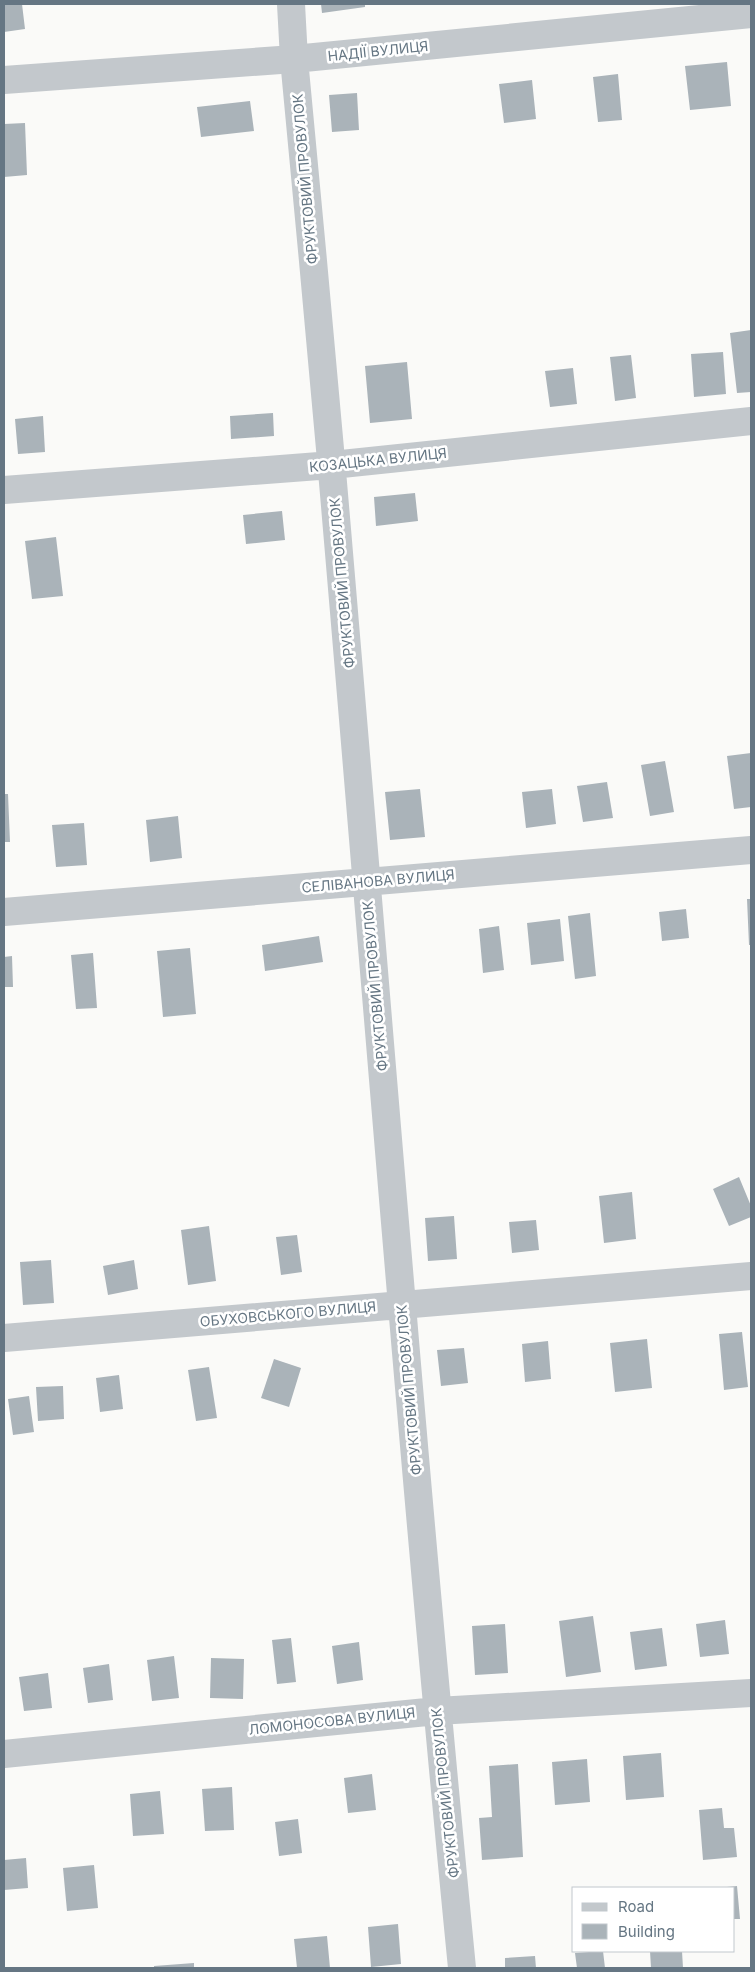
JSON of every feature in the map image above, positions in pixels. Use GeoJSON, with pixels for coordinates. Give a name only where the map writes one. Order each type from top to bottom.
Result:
{"type":"FeatureCollection","features":[{"type":"Feature","properties":{"kind":"street","name":"ФРУКТОВИЙ ПРОВУЛОК"},"geometry":{"type":"LineString","coordinates":[[291,4],[294,59],[332,465],[401,1305],[462,1968]]}},
{"type":"Feature","properties":{"kind":"street","name":"НАДІЇ ВУЛИЦЯ"},"geometry":{"type":"LineString","coordinates":[[4,80],[294,59],[751,14]]}},
{"type":"Feature","properties":{"kind":"street","name":"КОЗАЦЬКА ВУЛИЦЯ"},"geometry":{"type":"LineString","coordinates":[[4,490],[332,465],[751,421]]}},
{"type":"Feature","properties":{"kind":"street","name":"СЕЛІВАНОВА ВУЛИЦЯ"},"geometry":{"type":"LineString","coordinates":[[4,912],[751,850]]}},
{"type":"Feature","properties":{"kind":"street","name":"ОБУХОВСЬКОГО ВУЛИЦЯ"},"geometry":{"type":"LineString","coordinates":[[4,1338],[751,1276]]}},
{"type":"Feature","properties":{"kind":"street","name":"ЛОМОНОСОВА ВУЛИЦЯ"},"geometry":{"type":"LineString","coordinates":[[4,1754],[437,1711],[751,1693]]}},
{"type":"Feature","properties":{"kind":"building"},"geometry":{"type":"Polygon","coordinates":[[[4,4],[22,4],[25,29],[4,32],[4,4]]]}},
{"type":"Feature","properties":{"kind":"building"},"geometry":{"type":"Polygon","coordinates":[[[321,4],[365,4],[365,7],[322,13],[321,4]]]}},
{"type":"Feature","properties":{"kind":"building"},"geometry":{"type":"Polygon","coordinates":[[[727,62],[731,106],[690,110],[685,66],[727,62]]]}},
{"type":"Feature","properties":{"kind":"building"},"geometry":{"type":"Polygon","coordinates":[[[618,74],[622,120],[598,122],[593,77],[618,74]]]}},
{"type":"Feature","properties":{"kind":"building"},"geometry":{"type":"Polygon","coordinates":[[[532,80],[536,119],[504,123],[499,84],[532,80]]]}},
{"type":"Feature","properties":{"kind":"building"},"geometry":{"type":"Polygon","coordinates":[[[357,93],[359,130],[332,132],[329,95],[357,93]]]}},
{"type":"Feature","properties":{"kind":"building"},"geometry":{"type":"Polygon","coordinates":[[[250,101],[254,131],[201,137],[197,107],[250,101]]]}},
{"type":"Feature","properties":{"kind":"building"},"geometry":{"type":"Polygon","coordinates":[[[25,123],[27,175],[4,177],[4,124],[25,123]]]}},
{"type":"Feature","properties":{"kind":"building"},"geometry":{"type":"Polygon","coordinates":[[[751,330],[751,392],[737,393],[730,333],[751,330]]]}},
{"type":"Feature","properties":{"kind":"building"},"geometry":{"type":"Polygon","coordinates":[[[723,352],[726,394],[694,397],[691,354],[723,352]]]}},
{"type":"Feature","properties":{"kind":"building"},"geometry":{"type":"Polygon","coordinates":[[[631,355],[636,398],[615,401],[610,357],[631,355]]]}},
{"type":"Feature","properties":{"kind":"building"},"geometry":{"type":"Polygon","coordinates":[[[407,362],[412,419],[370,423],[365,366],[407,362]]]}},
{"type":"Feature","properties":{"kind":"building"},"geometry":{"type":"Polygon","coordinates":[[[573,368],[577,404],[550,407],[545,371],[573,368]]]}},
{"type":"Feature","properties":{"kind":"building"},"geometry":{"type":"Polygon","coordinates":[[[273,413],[274,436],[231,439],[230,416],[273,413]]]}},
{"type":"Feature","properties":{"kind":"building"},"geometry":{"type":"Polygon","coordinates":[[[43,416],[45,452],[18,454],[15,419],[43,416]]]}},
{"type":"Feature","properties":{"kind":"building"},"geometry":{"type":"Polygon","coordinates":[[[415,493],[418,521],[376,526],[374,497],[415,493]]]}},
{"type":"Feature","properties":{"kind":"building"},"geometry":{"type":"Polygon","coordinates":[[[282,511],[285,540],[246,544],[243,515],[282,511]]]}},
{"type":"Feature","properties":{"kind":"building"},"geometry":{"type":"Polygon","coordinates":[[[56,537],[63,596],[32,599],[25,541],[56,537]]]}},
{"type":"Feature","properties":{"kind":"building"},"geometry":{"type":"Polygon","coordinates":[[[751,753],[751,807],[734,809],[727,756],[751,753]]]}},
{"type":"Feature","properties":{"kind":"building"},"geometry":{"type":"Polygon","coordinates":[[[665,761],[674,812],[650,816],[641,765],[665,761]]]}},
{"type":"Feature","properties":{"kind":"building"},"geometry":{"type":"Polygon","coordinates":[[[607,782],[613,818],[583,822],[577,786],[607,782]]]}},
{"type":"Feature","properties":{"kind":"building"},"geometry":{"type":"Polygon","coordinates":[[[420,789],[425,837],[390,840],[385,792],[420,789]]]}},
{"type":"Feature","properties":{"kind":"building"},"geometry":{"type":"Polygon","coordinates":[[[552,789],[556,824],[526,828],[522,792],[552,789]]]}},
{"type":"Feature","properties":{"kind":"building"},"geometry":{"type":"Polygon","coordinates":[[[4,794],[8,794],[10,842],[4,842],[4,794]]]}},
{"type":"Feature","properties":{"kind":"building"},"geometry":{"type":"Polygon","coordinates":[[[178,816],[182,858],[150,862],[146,820],[178,816]]]}},
{"type":"Feature","properties":{"kind":"building"},"geometry":{"type":"Polygon","coordinates":[[[84,823],[87,865],[56,867],[52,825],[84,823]]]}},
{"type":"Feature","properties":{"kind":"building"},"geometry":{"type":"Polygon","coordinates":[[[747,899],[751,899],[751,945],[749,945],[747,899]]]}},
{"type":"Feature","properties":{"kind":"building"},"geometry":{"type":"Polygon","coordinates":[[[686,909],[689,938],[662,941],[659,912],[686,909]]]}},
{"type":"Feature","properties":{"kind":"building"},"geometry":{"type":"Polygon","coordinates":[[[590,913],[596,976],[575,979],[568,916],[590,913]]]}},
{"type":"Feature","properties":{"kind":"building"},"geometry":{"type":"Polygon","coordinates":[[[560,919],[564,961],[531,965],[527,923],[560,919]]]}},
{"type":"Feature","properties":{"kind":"building"},"geometry":{"type":"Polygon","coordinates":[[[499,926],[504,970],[483,973],[479,929],[499,926]]]}},
{"type":"Feature","properties":{"kind":"building"},"geometry":{"type":"Polygon","coordinates":[[[319,936],[323,962],[265,971],[262,945],[319,936]]]}},
{"type":"Feature","properties":{"kind":"building"},"geometry":{"type":"Polygon","coordinates":[[[190,948],[196,1014],[163,1017],[157,951],[190,948]]]}},
{"type":"Feature","properties":{"kind":"building"},"geometry":{"type":"Polygon","coordinates":[[[93,953],[97,1008],[76,1009],[71,955],[93,953]]]}},
{"type":"Feature","properties":{"kind":"building"},"geometry":{"type":"Polygon","coordinates":[[[12,956],[13,987],[4,987],[4,957],[12,956]]]}},
{"type":"Feature","properties":{"kind":"building"},"geometry":{"type":"Polygon","coordinates":[[[739,1177],[751,1206],[751,1217],[729,1226],[713,1189],[739,1177]]]}},
{"type":"Feature","properties":{"kind":"building"},"geometry":{"type":"Polygon","coordinates":[[[632,1192],[636,1239],[604,1243],[599,1196],[632,1192]]]}},
{"type":"Feature","properties":{"kind":"building"},"geometry":{"type":"Polygon","coordinates":[[[454,1216],[457,1259],[428,1261],[425,1218],[454,1216]]]}},
{"type":"Feature","properties":{"kind":"building"},"geometry":{"type":"Polygon","coordinates":[[[536,1220],[539,1250],[512,1253],[509,1222],[536,1220]]]}},
{"type":"Feature","properties":{"kind":"building"},"geometry":{"type":"Polygon","coordinates":[[[209,1226],[216,1281],[188,1285],[181,1230],[209,1226]]]}},
{"type":"Feature","properties":{"kind":"building"},"geometry":{"type":"Polygon","coordinates":[[[297,1235],[302,1272],[281,1275],[276,1237],[297,1235]]]}},
{"type":"Feature","properties":{"kind":"building"},"geometry":{"type":"Polygon","coordinates":[[[51,1260],[54,1303],[23,1305],[20,1262],[51,1260]]]}},
{"type":"Feature","properties":{"kind":"building"},"geometry":{"type":"Polygon","coordinates":[[[134,1260],[138,1289],[108,1295],[103,1266],[134,1260]]]}},
{"type":"Feature","properties":{"kind":"building"},"geometry":{"type":"Polygon","coordinates":[[[742,1332],[748,1387],[724,1390],[719,1334],[742,1332]]]}},
{"type":"Feature","properties":{"kind":"building"},"geometry":{"type":"Polygon","coordinates":[[[647,1339],[652,1388],[615,1392],[610,1343],[647,1339]]]}},
{"type":"Feature","properties":{"kind":"building"},"geometry":{"type":"Polygon","coordinates":[[[548,1341],[551,1379],[525,1382],[522,1344],[548,1341]]]}},
{"type":"Feature","properties":{"kind":"building"},"geometry":{"type":"Polygon","coordinates":[[[464,1348],[468,1383],[441,1386],[437,1350],[464,1348]]]}},
{"type":"Feature","properties":{"kind":"building"},"geometry":{"type":"Polygon","coordinates":[[[274,1359],[301,1368],[289,1407],[261,1398],[274,1359]]]}},
{"type":"Feature","properties":{"kind":"building"},"geometry":{"type":"Polygon","coordinates":[[[209,1367],[217,1418],[196,1421],[188,1370],[209,1367]]]}},
{"type":"Feature","properties":{"kind":"building"},"geometry":{"type":"Polygon","coordinates":[[[119,1375],[123,1409],[100,1412],[96,1378],[119,1375]]]}},
{"type":"Feature","properties":{"kind":"building"},"geometry":{"type":"Polygon","coordinates":[[[63,1386],[64,1419],[38,1421],[36,1387],[63,1386]]]}},
{"type":"Feature","properties":{"kind":"building"},"geometry":{"type":"Polygon","coordinates":[[[29,1396],[34,1432],[13,1435],[8,1399],[29,1396]]]}},
{"type":"Feature","properties":{"kind":"building"},"geometry":{"type":"Polygon","coordinates":[[[593,1616],[601,1672],[566,1677],[559,1621],[593,1616]]]}},
{"type":"Feature","properties":{"kind":"building"},"geometry":{"type":"Polygon","coordinates":[[[725,1620],[729,1654],[700,1657],[696,1624],[725,1620]]]}},
{"type":"Feature","properties":{"kind":"building"},"geometry":{"type":"Polygon","coordinates":[[[505,1624],[508,1673],[475,1675],[472,1626],[505,1624]]]}},
{"type":"Feature","properties":{"kind":"building"},"geometry":{"type":"Polygon","coordinates":[[[662,1628],[667,1666],[635,1670],[630,1632],[662,1628]]]}},
{"type":"Feature","properties":{"kind":"building"},"geometry":{"type":"Polygon","coordinates":[[[291,1638],[296,1682],[277,1684],[272,1640],[291,1638]]]}},
{"type":"Feature","properties":{"kind":"building"},"geometry":{"type":"Polygon","coordinates":[[[359,1642],[363,1680],[337,1684],[332,1646],[359,1642]]]}},
{"type":"Feature","properties":{"kind":"building"},"geometry":{"type":"Polygon","coordinates":[[[174,1656],[179,1698],[152,1701],[147,1660],[174,1656]]]}},
{"type":"Feature","properties":{"kind":"building"},"geometry":{"type":"Polygon","coordinates":[[[211,1658],[244,1659],[243,1699],[210,1698],[211,1658]]]}},
{"type":"Feature","properties":{"kind":"building"},"geometry":{"type":"Polygon","coordinates":[[[109,1664],[113,1700],[88,1703],[83,1668],[109,1664]]]}},
{"type":"Feature","properties":{"kind":"building"},"geometry":{"type":"Polygon","coordinates":[[[48,1673],[52,1708],[24,1711],[19,1677],[48,1673]]]}},
{"type":"Feature","properties":{"kind":"building"},"geometry":{"type":"Polygon","coordinates":[[[661,1753],[664,1797],[626,1800],[623,1756],[661,1753]]]}},
{"type":"Feature","properties":{"kind":"building"},"geometry":{"type":"Polygon","coordinates":[[[587,1759],[590,1802],[555,1805],[552,1762],[587,1759]]]}},
{"type":"Feature","properties":{"kind":"building"},"geometry":{"type":"Polygon","coordinates":[[[518,1764],[523,1857],[482,1860],[479,1818],[492,1817],[489,1766],[518,1764]]]}},
{"type":"Feature","properties":{"kind":"building"},"geometry":{"type":"Polygon","coordinates":[[[372,1774],[376,1810],[348,1813],[344,1778],[372,1774]]]}},
{"type":"Feature","properties":{"kind":"building"},"geometry":{"type":"Polygon","coordinates":[[[232,1787],[234,1830],[205,1831],[202,1789],[232,1787]]]}},
{"type":"Feature","properties":{"kind":"building"},"geometry":{"type":"Polygon","coordinates":[[[160,1791],[164,1834],[133,1836],[130,1794],[160,1791]]]}},
{"type":"Feature","properties":{"kind":"building"},"geometry":{"type":"Polygon","coordinates":[[[722,1808],[724,1828],[734,1828],[737,1857],[703,1860],[699,1810],[722,1808]]]}},
{"type":"Feature","properties":{"kind":"building"},"geometry":{"type":"Polygon","coordinates":[[[298,1819],[302,1853],[279,1856],[275,1822],[298,1819]]]}},
{"type":"Feature","properties":{"kind":"building"},"geometry":{"type":"Polygon","coordinates":[[[26,1858],[28,1888],[4,1890],[4,1860],[26,1858]]]}},
{"type":"Feature","properties":{"kind":"building"},"geometry":{"type":"Polygon","coordinates":[[[94,1865],[98,1908],[67,1911],[63,1868],[94,1865]]]}},
{"type":"Feature","properties":{"kind":"building"},"geometry":{"type":"Polygon","coordinates":[[[737,1886],[740,1919],[735,1919],[735,1887],[727,1887],[737,1886]]]}},
{"type":"Feature","properties":{"kind":"building"},"geometry":{"type":"Polygon","coordinates":[[[398,1924],[401,1964],[371,1967],[368,1927],[398,1924]]]}},
{"type":"Feature","properties":{"kind":"building"},"geometry":{"type":"Polygon","coordinates":[[[327,1936],[330,1968],[297,1968],[294,1939],[327,1936]]]}},
{"type":"Feature","properties":{"kind":"building"},"geometry":{"type":"Polygon","coordinates":[[[603,1952],[605,1968],[577,1968],[575,1953],[603,1952]]]}},
{"type":"Feature","properties":{"kind":"building"},"geometry":{"type":"Polygon","coordinates":[[[650,1952],[682,1952],[683,1968],[651,1968],[650,1952]]]}},
{"type":"Feature","properties":{"kind":"building"},"geometry":{"type":"Polygon","coordinates":[[[535,1956],[536,1968],[505,1968],[505,1958],[535,1956]]]}},
{"type":"Feature","properties":{"kind":"building"},"geometry":{"type":"Polygon","coordinates":[[[194,1963],[194,1968],[154,1968],[154,1966],[194,1963]]]}}]}
